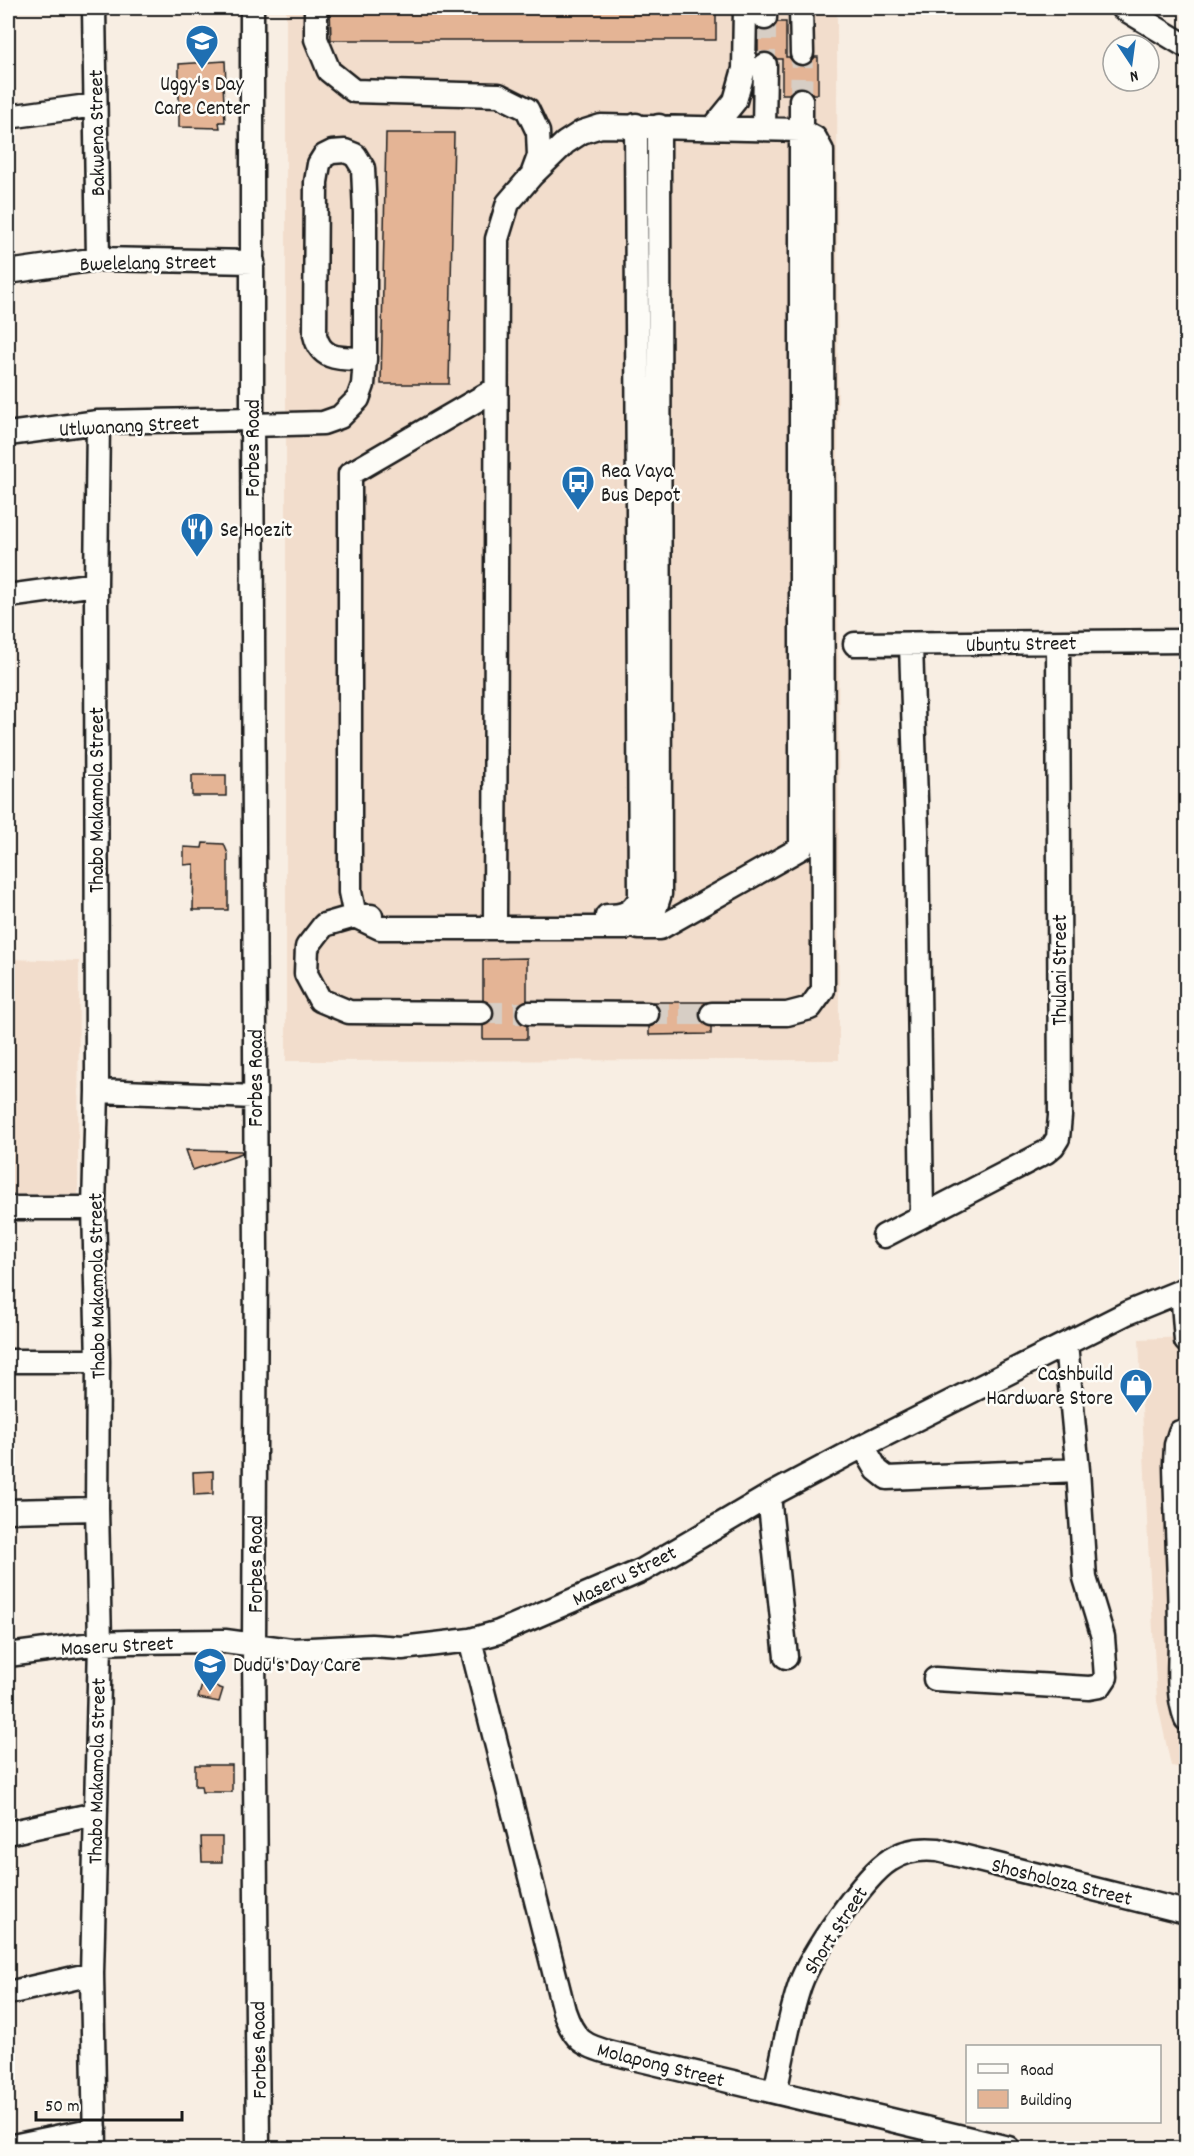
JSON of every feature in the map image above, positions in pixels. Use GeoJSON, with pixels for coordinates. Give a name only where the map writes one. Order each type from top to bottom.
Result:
{"type":"FeatureCollection","features":[{"type":"Feature","properties":{"kind":"street","name":"Bakwena Street"},"geometry":{"type":"LineString","coordinates":[[94,8],[98,259]]}},
{"type":"Feature","properties":{"kind":"street","name":"Forbes Road"},"geometry":{"type":"LineString","coordinates":[[252,8],[254,1646],[258,2148]]}},
{"type":"Feature","properties":{"kind":"street"},"geometry":{"type":"LineString","coordinates":[[316,8],[316,39],[329,71],[354,91],[499,95],[527,109],[538,132],[539,156],[532,175]]}},
{"type":"Feature","properties":{"kind":"street"},"geometry":{"type":"LineString","coordinates":[[801,8],[802,53]]}},
{"type":"Feature","properties":{"kind":"street"},"geometry":{"type":"LineString","coordinates":[[1124,8],[1186,46]]}},
{"type":"Feature","properties":{"kind":"street"},"geometry":{"type":"LineString","coordinates":[[713,128],[735,101],[758,11]]}},
{"type":"Feature","properties":{"kind":"street"},"geometry":{"type":"LineString","coordinates":[[764,129],[765,65]]}},
{"type":"Feature","properties":{"kind":"street"},"geometry":{"type":"LineString","coordinates":[[494,922],[660,928],[801,849],[801,100]]}},
{"type":"Feature","properties":{"kind":"street"},"geometry":{"type":"LineString","coordinates":[[8,117],[94,105]]}},
{"type":"Feature","properties":{"kind":"street"},"geometry":{"type":"LineString","coordinates":[[494,922],[497,239],[508,202],[565,143],[582,132],[602,126],[800,130],[815,138],[822,151],[823,990],[810,1008],[787,1014],[712,1014]]}},
{"type":"Feature","properties":{"kind":"street"},"geometry":{"type":"LineString","coordinates":[[481,1013],[349,1012],[320,1000],[306,974],[307,947],[324,926],[355,916],[380,928],[621,916],[633,910],[640,898],[647,126]]}},
{"type":"Feature","properties":{"kind":"street"},"geometry":{"type":"LineString","coordinates":[[625,928],[652,919],[660,894],[647,126]]}},
{"type":"Feature","properties":{"kind":"street","name":"Utlwanang Street"},"geometry":{"type":"LineString","coordinates":[[8,434],[98,423],[322,423],[340,417],[358,399],[363,385],[365,359],[365,213],[363,168],[355,155],[345,151],[332,152],[324,156],[319,164],[316,182],[315,335],[319,347],[329,356],[365,359]]}},
{"type":"Feature","properties":{"kind":"street","name":"Bwelelang Street"},"geometry":{"type":"LineString","coordinates":[[8,272],[98,259],[253,262]]}},
{"type":"Feature","properties":{"kind":"street"},"geometry":{"type":"LineString","coordinates":[[355,916],[350,892],[350,474],[496,389]]}},
{"type":"Feature","properties":{"kind":"street","name":"Thabo Makamola Street"},"geometry":{"type":"LineString","coordinates":[[95,2139],[92,1974],[100,1643],[97,1509],[98,1361],[94,1208],[97,1091],[98,423]]}},
{"type":"Feature","properties":{"kind":"street"},"geometry":{"type":"LineString","coordinates":[[8,596],[96,584]]}},
{"type":"Feature","properties":{"kind":"street","name":"Ubuntu Street"},"geometry":{"type":"LineString","coordinates":[[855,644],[1186,641]]}},
{"type":"Feature","properties":{"kind":"street","name":"Thulani Street"},"geometry":{"type":"LineString","coordinates":[[884,1236],[1037,1158],[1053,1146],[1058,1138],[1060,1116],[1058,643]]}},
{"type":"Feature","properties":{"kind":"street"},"geometry":{"type":"LineString","coordinates":[[911,645],[917,831],[922,1216]]}},
{"type":"Feature","properties":{"kind":"street"},"geometry":{"type":"LineString","coordinates":[[529,1013],[647,1014]]}},
{"type":"Feature","properties":{"kind":"street"},"geometry":{"type":"LineString","coordinates":[[97,1091],[255,1097]]}},
{"type":"Feature","properties":{"kind":"street"},"geometry":{"type":"LineString","coordinates":[[8,1208],[94,1208]]}},
{"type":"Feature","properties":{"kind":"street"},"geometry":{"type":"LineString","coordinates":[[1184,1290],[1186,1341]]}},
{"type":"Feature","properties":{"kind":"street","name":"Maseru Street"},"geometry":{"type":"LineString","coordinates":[[8,1655],[100,1643],[225,1641],[291,1650],[372,1646],[402,1648],[470,1640],[499,1632],[643,1570],[769,1496],[863,1446],[1127,1313],[1184,1290]]}},
{"type":"Feature","properties":{"kind":"street"},"geometry":{"type":"LineString","coordinates":[[935,1679],[1089,1688],[1100,1686],[1106,1677],[1103,1636],[1085,1578],[1066,1344]]}},
{"type":"Feature","properties":{"kind":"street"},"geometry":{"type":"LineString","coordinates":[[8,1361],[98,1361]]}},
{"type":"Feature","properties":{"kind":"street"},"geometry":{"type":"LineString","coordinates":[[1184,1429],[1176,1445],[1175,1463],[1180,1638],[1178,1676],[1181,1705],[1186,1719]]}},
{"type":"Feature","properties":{"kind":"street"},"geometry":{"type":"LineString","coordinates":[[863,1446],[878,1470],[887,1478],[1078,1470]]}},
{"type":"Feature","properties":{"kind":"street"},"geometry":{"type":"LineString","coordinates":[[769,1496],[786,1657]]}},
{"type":"Feature","properties":{"kind":"street"},"geometry":{"type":"LineString","coordinates":[[8,1511],[97,1509]]}},
{"type":"Feature","properties":{"kind":"street","name":"Molapong Street"},"geometry":{"type":"LineString","coordinates":[[470,1640],[561,2000],[568,2024],[575,2036],[584,2044],[598,2050],[1008,2148]]}},
{"type":"Feature","properties":{"kind":"street"},"geometry":{"type":"LineString","coordinates":[[8,1833],[95,1814]]}},
{"type":"Feature","properties":{"kind":"street","name":"Short Street"},"geometry":{"type":"LineString","coordinates":[[775,2092],[800,1985],[819,1947],[866,1882],[880,1867],[907,1851],[925,1848],[938,1850]]}},
{"type":"Feature","properties":{"kind":"street","name":"Shosholoza Street"},"geometry":{"type":"LineString","coordinates":[[938,1850],[1186,1912]]}},
{"type":"Feature","properties":{"kind":"street"},"geometry":{"type":"LineString","coordinates":[[8,1993],[92,1974]]}},
{"type":"Feature","properties":{"kind":"street"},"geometry":{"type":"LineString","coordinates":[[8,2147],[95,2139]]}},
{"type":"Feature","properties":{"kind":"shaded area","name":"Rea Vaya Bus Depot"},"geometry":{"type":"Polygon","coordinates":[[[286,8],[837,8],[839,1060],[286,1061],[286,8]]]}},
{"type":"Feature","properties":{"kind":"shaded area"},"geometry":{"type":"Polygon","coordinates":[[[8,959],[79,961],[78,1194],[8,1194],[8,959]]]}},
{"type":"Feature","properties":{"kind":"shaded area"},"geometry":{"type":"Polygon","coordinates":[[[1186,1337],[1186,1768],[1171,1766],[1157,1701],[1139,1339],[1186,1337]]]}},
{"type":"Feature","properties":{"kind":"building"},"geometry":{"type":"Polygon","coordinates":[[[330,8],[716,8],[716,40],[331,40],[330,8]]]}},
{"type":"Feature","properties":{"kind":"building"},"geometry":{"type":"Polygon","coordinates":[[[777,22],[786,22],[786,57],[802,66],[808,65],[815,57],[818,57],[818,94],[813,94],[802,87],[795,88],[789,94],[782,94],[782,59],[777,59],[766,52],[758,54],[758,30],[771,30],[777,22]]]}},
{"type":"Feature","properties":{"kind":"building"},"geometry":{"type":"Polygon","coordinates":[[[225,61],[226,84],[223,84],[225,122],[219,122],[220,128],[179,127],[179,64],[225,61]]]}},
{"type":"Feature","properties":{"kind":"building"},"geometry":{"type":"Polygon","coordinates":[[[386,133],[454,133],[449,384],[381,384],[386,133]]]}},
{"type":"Feature","properties":{"kind":"building"},"geometry":{"type":"Polygon","coordinates":[[[192,775],[226,775],[226,796],[192,796],[192,775]]]}},
{"type":"Feature","properties":{"kind":"building"},"geometry":{"type":"Polygon","coordinates":[[[203,843],[224,844],[228,854],[228,910],[193,910],[194,864],[184,865],[184,847],[202,848],[203,843]]]}},
{"type":"Feature","properties":{"kind":"building"},"geometry":{"type":"Polygon","coordinates":[[[527,958],[527,1000],[518,1006],[516,1013],[518,1020],[527,1026],[527,1039],[483,1039],[483,1026],[492,1020],[494,1013],[492,1006],[483,1000],[483,959],[527,958]]]}},
{"type":"Feature","properties":{"kind":"building"},"geometry":{"type":"Polygon","coordinates":[[[653,1002],[707,1002],[701,1007],[699,1015],[701,1021],[711,1027],[711,1034],[649,1035],[649,1027],[658,1021],[660,1015],[659,1008],[653,1002]]]}},
{"type":"Feature","properties":{"kind":"building"},"geometry":{"type":"Polygon","coordinates":[[[186,1150],[241,1151],[242,1153],[193,1170],[186,1150]]]}},
{"type":"Feature","properties":{"kind":"building"},"geometry":{"type":"Polygon","coordinates":[[[213,1471],[213,1494],[194,1495],[193,1472],[213,1471]]]}},
{"type":"Feature","properties":{"kind":"building","name":"Dudu's Day Care"},"geometry":{"type":"Polygon","coordinates":[[[203,1682],[223,1689],[219,1702],[198,1698],[203,1682]]]}},
{"type":"Feature","properties":{"kind":"building"},"geometry":{"type":"Polygon","coordinates":[[[195,1765],[232,1765],[232,1792],[202,1792],[201,1786],[195,1786],[195,1765]]]}},
{"type":"Feature","properties":{"kind":"building"},"geometry":{"type":"Polygon","coordinates":[[[201,1837],[222,1837],[222,1862],[202,1862],[201,1837]]]}},
{"type":"Feature","properties":{"kind":"tunnel"},"geometry":{"type":"LineString","coordinates":[[765,18],[765,65]]}},
{"type":"Feature","properties":{"kind":"tunnel"},"geometry":{"type":"LineString","coordinates":[[801,100],[802,53]]}},
{"type":"Feature","properties":{"kind":"tunnel"},"geometry":{"type":"LineString","coordinates":[[481,1013],[529,1013]]}},
{"type":"Feature","properties":{"kind":"tunnel"},"geometry":{"type":"LineString","coordinates":[[647,1014],[712,1014]]}},
{"type":"Feature","properties":{"kind":"place","name":"Uggy's Day Care Center"},"geometry":{"type":"Point","coordinates":[202,70]}},
{"type":"Feature","properties":{"kind":"place","name":"Rea Vaya Bus Depot"},"geometry":{"type":"Point","coordinates":[578,511]}},
{"type":"Feature","properties":{"kind":"place","name":"Se Hoezit"},"geometry":{"type":"Point","coordinates":[197,558]}},
{"type":"Feature","properties":{"kind":"place","name":"Cashbuild Hardware Store"},"geometry":{"type":"Point","coordinates":[1136,1414]}},
{"type":"Feature","properties":{"kind":"place","name":"Dudu's Day Care"},"geometry":{"type":"Point","coordinates":[210,1693]}}]}
